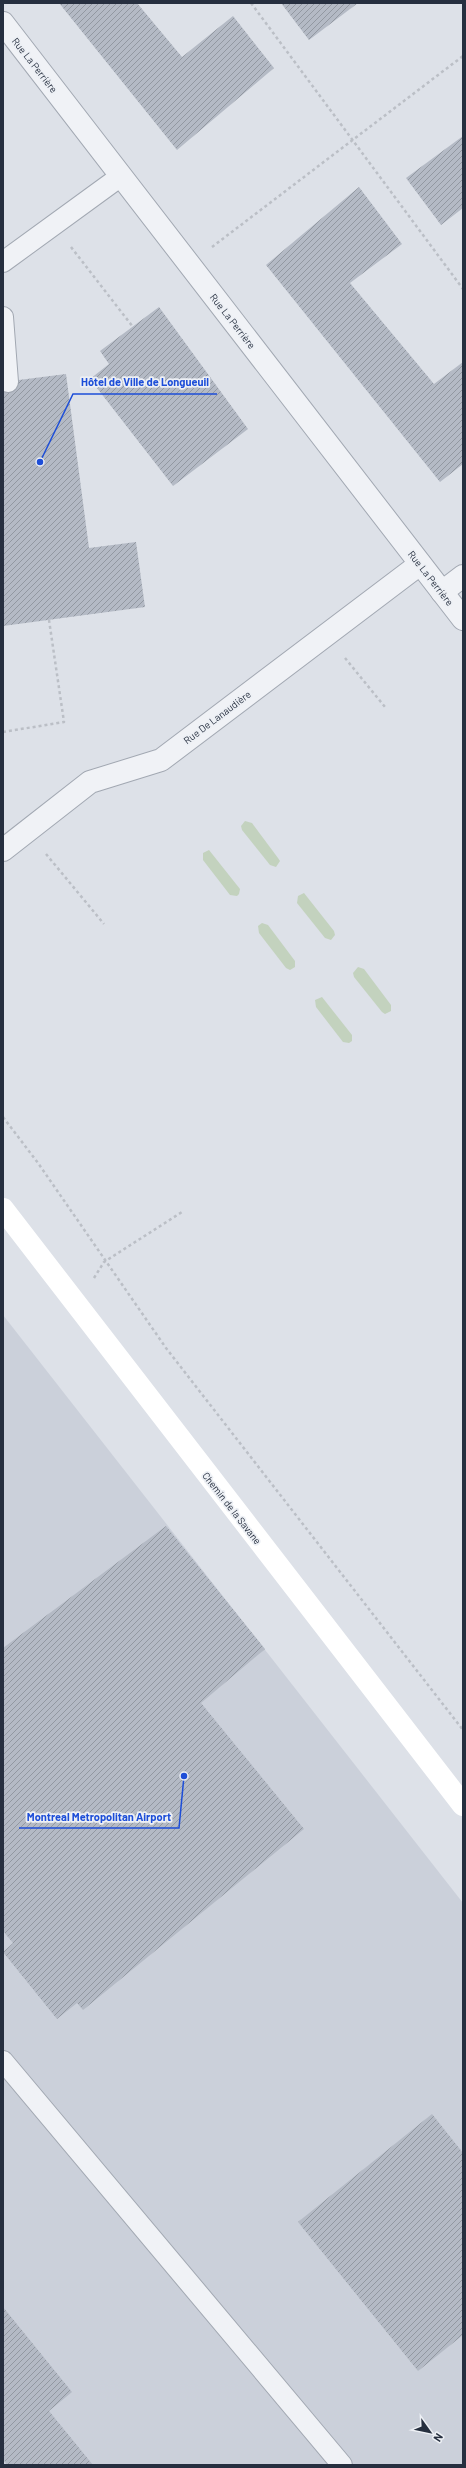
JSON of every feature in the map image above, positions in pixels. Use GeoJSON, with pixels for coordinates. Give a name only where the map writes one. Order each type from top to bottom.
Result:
{"type":"FeatureCollection","features":[{"type":"Feature","properties":{"kind":"street","name":"Rue La Perrière"},"geometry":{"type":"LineString","coordinates":[[3,23],[463,619]]}},
{"type":"Feature","properties":{"kind":"street","name":"Rue De Lanaudière"},"geometry":{"type":"LineString","coordinates":[[3,850],[90,782],[161,760],[420,564]]}},
{"type":"Feature","properties":{"kind":"street"},"geometry":{"type":"LineString","coordinates":[[442,592],[463,576]]}},
{"type":"Feature","properties":{"kind":"street","name":"Chemin de la Savane"},"geometry":{"type":"LineString","coordinates":[[3,1209],[463,1805]]}},
{"type":"Feature","properties":{"kind":"lane"},"geometry":{"type":"LineString","coordinates":[[3,262],[121,176]]}},
{"type":"Feature","properties":{"kind":"lane"},"geometry":{"type":"LineString","coordinates":[[3,317],[8,382]]}},
{"type":"Feature","properties":{"kind":"lane"},"geometry":{"type":"LineString","coordinates":[[3,2062],[342,2465]]}},
{"type":"Feature","properties":{"kind":"path"},"geometry":{"type":"LineString","coordinates":[[251,3],[463,289]]}},
{"type":"Feature","properties":{"kind":"path"},"geometry":{"type":"LineString","coordinates":[[189,264],[463,56]]}},
{"type":"Feature","properties":{"kind":"path"},"geometry":{"type":"LineString","coordinates":[[54,225],[132,327]]}},
{"type":"Feature","properties":{"kind":"path"},"geometry":{"type":"LineString","coordinates":[[3,732],[64,722],[49,620]]}},
{"type":"Feature","properties":{"kind":"path"},"geometry":{"type":"LineString","coordinates":[[348,662],[385,707]]}},
{"type":"Feature","properties":{"kind":"path"},"geometry":{"type":"LineString","coordinates":[[41,848],[104,924]]}},
{"type":"Feature","properties":{"kind":"path"},"geometry":{"type":"LineString","coordinates":[[3,1117],[38,1164],[104,1262],[166,1348],[463,1730]]}},
{"type":"Feature","properties":{"kind":"path"},"geometry":{"type":"LineString","coordinates":[[75,1304],[104,1262],[182,1212]]}},
{"type":"Feature","properties":{"kind":"shaded area"},"geometry":{"type":"Polygon","coordinates":[[[3,1315],[463,1903],[463,2465],[3,2465],[3,1315]]]}},
{"type":"Feature","properties":{"kind":"green space"},"geometry":{"type":"Polygon","coordinates":[[[245,821],[252,823],[278,858],[280,861],[276,867],[270,865],[242,830],[241,826],[245,821]]]}},
{"type":"Feature","properties":{"kind":"green space"},"geometry":{"type":"Polygon","coordinates":[[[209,850],[240,889],[237,896],[230,895],[203,860],[203,853],[209,850]]]}},
{"type":"Feature","properties":{"kind":"green space"},"geometry":{"type":"Polygon","coordinates":[[[304,893],[334,931],[335,935],[331,940],[325,938],[297,903],[298,896],[304,893]]]}},
{"type":"Feature","properties":{"kind":"green space"},"geometry":{"type":"Polygon","coordinates":[[[262,923],[268,925],[295,961],[295,967],[290,970],[286,968],[259,933],[258,926],[262,923]]]}},
{"type":"Feature","properties":{"kind":"green space"},"geometry":{"type":"Polygon","coordinates":[[[358,967],[364,969],[391,1005],[391,1011],[385,1014],[382,1012],[354,977],[353,973],[358,967]]]}},
{"type":"Feature","properties":{"kind":"green space"},"geometry":{"type":"Polygon","coordinates":[[[322,997],[352,1035],[352,1041],[349,1043],[343,1042],[316,1007],[315,1000],[322,997]]]}},
{"type":"Feature","properties":{"kind":"building"},"geometry":{"type":"Polygon","coordinates":[[[59,3],[137,3],[182,57],[233,16],[274,68],[177,150],[59,3]]]}},
{"type":"Feature","properties":{"kind":"building"},"geometry":{"type":"Polygon","coordinates":[[[281,3],[358,3],[309,40],[281,3]]]}},
{"type":"Feature","properties":{"kind":"building"},"geometry":{"type":"Polygon","coordinates":[[[463,136],[463,208],[441,225],[406,178],[463,136]]]}},
{"type":"Feature","properties":{"kind":"building"},"geometry":{"type":"Polygon","coordinates":[[[359,187],[402,244],[350,283],[434,384],[463,362],[463,464],[440,482],[266,265],[359,187]]]}},
{"type":"Feature","properties":{"kind":"building"},"geometry":{"type":"Polygon","coordinates":[[[159,307],[248,429],[173,486],[90,379],[109,364],[100,351],[159,307]]]}},
{"type":"Feature","properties":{"kind":"building"},"geometry":{"type":"Polygon","coordinates":[[[66,374],[89,548],[136,542],[145,607],[3,626],[3,382],[66,374]]]}},
{"type":"Feature","properties":{"kind":"building"},"geometry":{"type":"Polygon","coordinates":[[[166,1526],[265,1649],[201,1703],[304,1829],[83,2010],[77,2003],[57,2019],[3,1952],[13,1943],[3,1931],[3,1648],[166,1526]]]}},
{"type":"Feature","properties":{"kind":"building"},"geometry":{"type":"Polygon","coordinates":[[[432,2114],[463,2153],[463,2335],[418,2371],[298,2222],[432,2114]]]}},
{"type":"Feature","properties":{"kind":"building"},"geometry":{"type":"Polygon","coordinates":[[[3,2307],[72,2392],[49,2411],[93,2465],[7,2465],[3,2459],[3,2307]]]}},
{"type":"Feature","properties":{"kind":"place","name":"Hôtel de Ville de Longueuil"},"geometry":{"type":"Point","coordinates":[40,462]}},
{"type":"Feature","properties":{"kind":"place","name":"Montreal Metropolitan Airport"},"geometry":{"type":"Point","coordinates":[184,1776]}}]}
